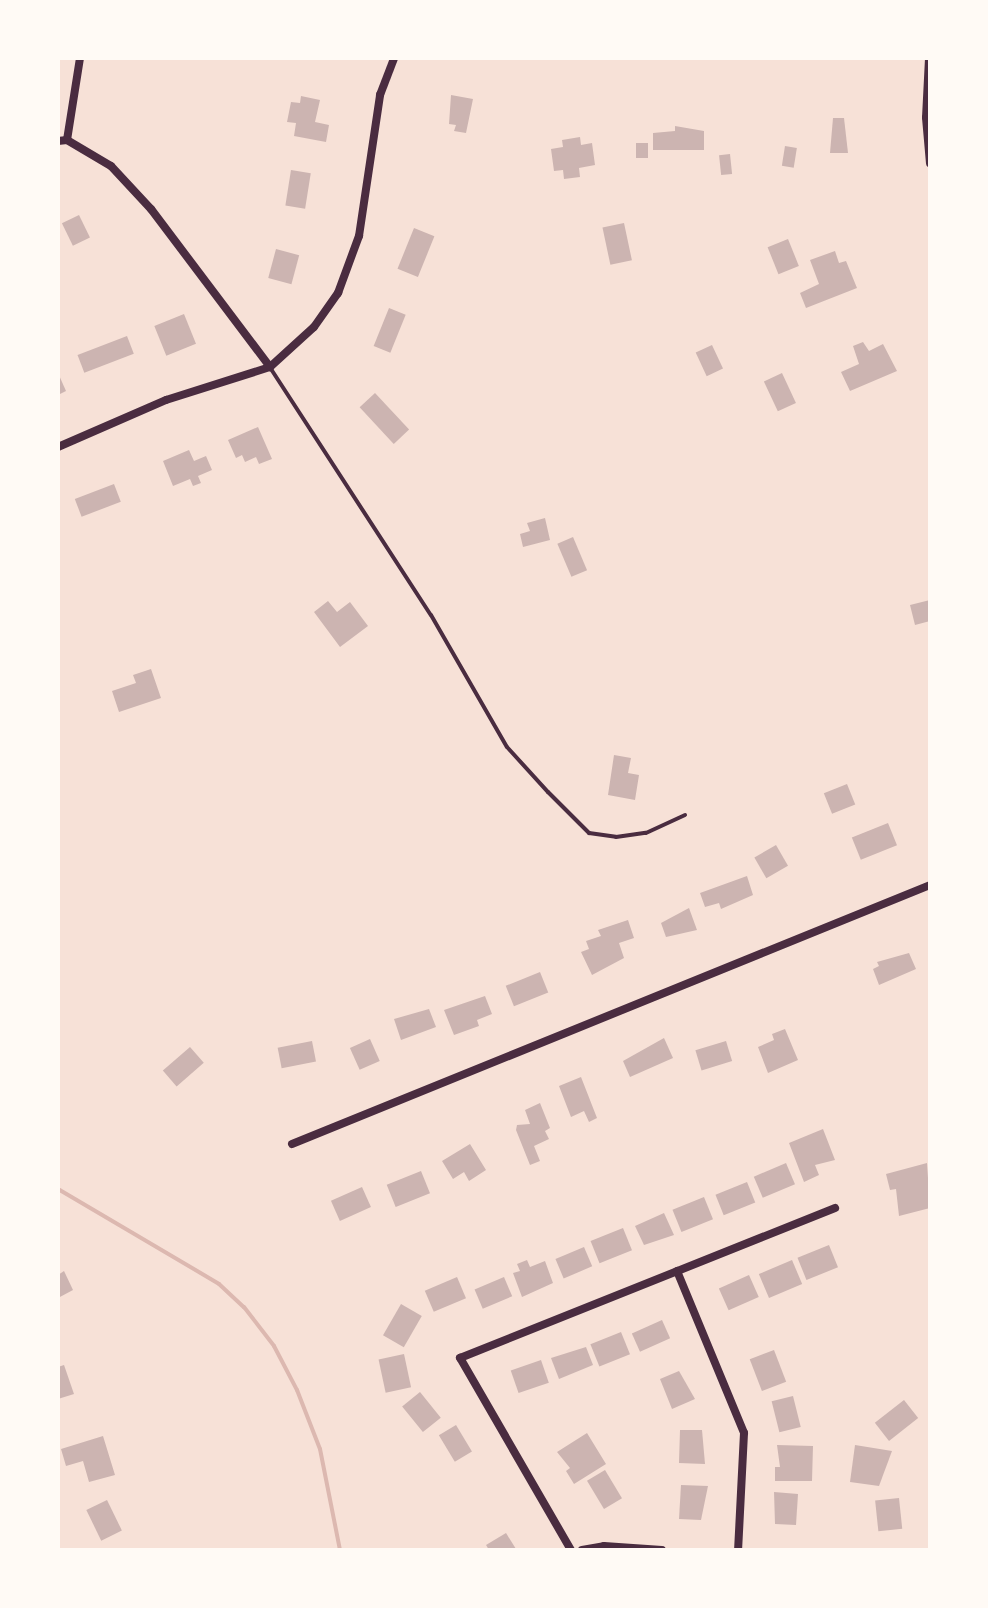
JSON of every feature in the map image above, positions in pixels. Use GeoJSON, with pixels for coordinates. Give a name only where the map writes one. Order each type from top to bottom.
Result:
{"type":"FeatureCollection","features":[{"type":"Feature","properties":{"kind":"street"},"geometry":{"type":"LineString","coordinates":[[80,58],[62,141],[112,166],[152,209],[270,368]]}},
{"type":"Feature","properties":{"kind":"street"},"geometry":{"type":"LineString","coordinates":[[58,448],[166,400],[270,368],[314,327],[338,293],[359,236],[380,95],[394,58]]}},
{"type":"Feature","properties":{"kind":"street"},"geometry":{"type":"LineString","coordinates":[[928,58],[926,116],[930,162]]}},
{"type":"Feature","properties":{"kind":"street"},"geometry":{"type":"LineString","coordinates":[[292,1144],[930,884]]}},
{"type":"Feature","properties":{"kind":"street"},"geometry":{"type":"LineString","coordinates":[[571,1550],[460,1358],[835,1208]]}},
{"type":"Feature","properties":{"kind":"street"},"geometry":{"type":"LineString","coordinates":[[676,1271],[744,1433],[738,1550]]}},
{"type":"Feature","properties":{"kind":"street"},"geometry":{"type":"LineString","coordinates":[[582,1550],[604,1546],[662,1550]]}},
{"type":"Feature","properties":{"kind":"lane"},"geometry":{"type":"LineString","coordinates":[[270,368],[431,615],[507,747],[548,792],[589,833],[616,837],[646,833],[686,814]]}},
{"type":"Feature","properties":{"kind":"building"},"geometry":{"type":"Polygon","coordinates":[[[451,95],[473,99],[466,133],[454,131],[456,125],[449,124],[451,95]]]}},
{"type":"Feature","properties":{"kind":"building"},"geometry":{"type":"Polygon","coordinates":[[[301,96],[320,100],[315,122],[329,125],[326,142],[294,136],[296,123],[287,122],[291,102],[300,103],[301,96]]]}},
{"type":"Feature","properties":{"kind":"building"},"geometry":{"type":"Polygon","coordinates":[[[833,118],[844,118],[848,153],[830,153],[833,118]]]}},
{"type":"Feature","properties":{"kind":"building"},"geometry":{"type":"Polygon","coordinates":[[[675,126],[704,131],[704,150],[653,150],[653,133],[675,131],[675,126]]]}},
{"type":"Feature","properties":{"kind":"building"},"geometry":{"type":"Polygon","coordinates":[[[580,137],[581,145],[592,143],[595,165],[579,168],[580,177],[564,179],[563,170],[554,171],[551,149],[563,147],[562,140],[580,137]]]}},
{"type":"Feature","properties":{"kind":"building"},"geometry":{"type":"Polygon","coordinates":[[[636,143],[648,143],[648,158],[636,158],[636,143]]]}},
{"type":"Feature","properties":{"kind":"building"},"geometry":{"type":"Polygon","coordinates":[[[785,146],[797,148],[794,168],[782,166],[785,146]]]}},
{"type":"Feature","properties":{"kind":"building"},"geometry":{"type":"Polygon","coordinates":[[[730,154],[732,174],[721,175],[719,155],[730,154]]]}},
{"type":"Feature","properties":{"kind":"building"},"geometry":{"type":"Polygon","coordinates":[[[291,170],[311,173],[305,209],[285,206],[291,170]]]}},
{"type":"Feature","properties":{"kind":"building"},"geometry":{"type":"Polygon","coordinates":[[[79,215],[90,237],[73,246],[62,223],[79,215]]]}},
{"type":"Feature","properties":{"kind":"building"},"geometry":{"type":"Polygon","coordinates":[[[624,223],[632,260],[610,265],[602,228],[624,223]]]}},
{"type":"Feature","properties":{"kind":"building"},"geometry":{"type":"Polygon","coordinates":[[[414,228],[434,236],[418,277],[398,269],[414,228]]]}},
{"type":"Feature","properties":{"kind":"building"},"geometry":{"type":"Polygon","coordinates":[[[788,239],[799,266],[778,274],[768,247],[788,239]]]}},
{"type":"Feature","properties":{"kind":"building"},"geometry":{"type":"Polygon","coordinates":[[[276,249],[299,255],[291,284],[268,278],[276,249]]]}},
{"type":"Feature","properties":{"kind":"building"},"geometry":{"type":"Polygon","coordinates":[[[835,251],[839,263],[846,261],[857,288],[806,308],[800,293],[819,284],[810,260],[835,251]]]}},
{"type":"Feature","properties":{"kind":"building"},"geometry":{"type":"Polygon","coordinates":[[[389,308],[406,315],[390,353],[374,346],[389,308]]]}},
{"type":"Feature","properties":{"kind":"building"},"geometry":{"type":"Polygon","coordinates":[[[184,314],[196,344],[166,356],[154,326],[184,314]]]}},
{"type":"Feature","properties":{"kind":"building"},"geometry":{"type":"Polygon","coordinates":[[[127,336],[134,354],[84,373],[78,355],[127,336]]]}},
{"type":"Feature","properties":{"kind":"building"},"geometry":{"type":"Polygon","coordinates":[[[863,342],[869,351],[883,344],[897,371],[850,391],[841,372],[859,364],[853,346],[863,342]]]}},
{"type":"Feature","properties":{"kind":"building"},"geometry":{"type":"Polygon","coordinates":[[[712,345],[723,369],[707,376],[696,353],[712,345]]]}},
{"type":"Feature","properties":{"kind":"building"},"geometry":{"type":"Polygon","coordinates":[[[58,373],[66,391],[58,395],[58,373]]]}},
{"type":"Feature","properties":{"kind":"building"},"geometry":{"type":"Polygon","coordinates":[[[782,373],[796,403],[778,411],[764,381],[782,373]]]}},
{"type":"Feature","properties":{"kind":"building"},"geometry":{"type":"Polygon","coordinates":[[[375,393],[409,430],[394,444],[360,407],[375,393]]]}},
{"type":"Feature","properties":{"kind":"building"},"geometry":{"type":"Polygon","coordinates":[[[258,427],[272,459],[259,464],[256,457],[245,462],[242,455],[236,458],[228,440],[258,427]]]}},
{"type":"Feature","properties":{"kind":"building"},"geometry":{"type":"Polygon","coordinates":[[[189,450],[194,461],[206,456],[212,470],[198,476],[201,483],[193,486],[190,479],[173,486],[163,461],[189,450]]]}},
{"type":"Feature","properties":{"kind":"building"},"geometry":{"type":"Polygon","coordinates":[[[114,484],[121,502],[82,517],[75,499],[114,484]]]}},
{"type":"Feature","properties":{"kind":"building"},"geometry":{"type":"Polygon","coordinates":[[[545,518],[550,540],[523,547],[520,534],[530,531],[527,523],[545,518]]]}},
{"type":"Feature","properties":{"kind":"building"},"geometry":{"type":"Polygon","coordinates":[[[573,537],[587,570],[571,577],[557,544],[573,537]]]}},
{"type":"Feature","properties":{"kind":"building"},"geometry":{"type":"Polygon","coordinates":[[[930,600],[930,621],[915,625],[910,605],[930,600]]]}},
{"type":"Feature","properties":{"kind":"building"},"geometry":{"type":"Polygon","coordinates":[[[328,601],[337,612],[350,602],[368,626],[340,647],[314,612],[328,601]]]}},
{"type":"Feature","properties":{"kind":"building"},"geometry":{"type":"Polygon","coordinates":[[[151,669],[161,698],[119,712],[112,691],[136,683],[133,675],[151,669]]]}},
{"type":"Feature","properties":{"kind":"building"},"geometry":{"type":"Polygon","coordinates":[[[614,755],[631,758],[628,773],[639,775],[635,800],[608,795],[614,755]]]}},
{"type":"Feature","properties":{"kind":"building"},"geometry":{"type":"Polygon","coordinates":[[[847,784],[855,804],[832,814],[824,793],[847,784]]]}},
{"type":"Feature","properties":{"kind":"building"},"geometry":{"type":"Polygon","coordinates":[[[888,823],[897,845],[861,860],[852,838],[888,823]]]}},
{"type":"Feature","properties":{"kind":"building"},"geometry":{"type":"Polygon","coordinates":[[[776,845],[788,866],[766,878],[754,858],[776,845]]]}},
{"type":"Feature","properties":{"kind":"building"},"geometry":{"type":"Polygon","coordinates":[[[747,876],[753,895],[721,909],[719,903],[705,907],[700,893],[747,876]]]}},
{"type":"Feature","properties":{"kind":"building"},"geometry":{"type":"Polygon","coordinates":[[[689,908],[697,930],[666,937],[661,923],[689,908]]]}},
{"type":"Feature","properties":{"kind":"building"},"geometry":{"type":"Polygon","coordinates":[[[628,920],[634,938],[619,943],[624,958],[592,975],[581,952],[589,949],[586,941],[601,936],[598,930],[628,920]]]}},
{"type":"Feature","properties":{"kind":"building"},"geometry":{"type":"Polygon","coordinates":[[[909,953],[916,969],[879,985],[873,969],[879,966],[877,962],[909,953]]]}},
{"type":"Feature","properties":{"kind":"building"},"geometry":{"type":"Polygon","coordinates":[[[540,972],[548,992],[514,1006],[506,986],[540,972]]]}},
{"type":"Feature","properties":{"kind":"building"},"geometry":{"type":"Polygon","coordinates":[[[485,996],[492,1014],[477,1020],[479,1026],[454,1035],[444,1010],[485,996]]]}},
{"type":"Feature","properties":{"kind":"building"},"geometry":{"type":"Polygon","coordinates":[[[429,1009],[436,1027],[401,1040],[394,1019],[429,1009]]]}},
{"type":"Feature","properties":{"kind":"building"},"geometry":{"type":"Polygon","coordinates":[[[785,1029],[798,1060],[768,1073],[758,1047],[774,1040],[772,1034],[785,1029]]]}},
{"type":"Feature","properties":{"kind":"building"},"geometry":{"type":"Polygon","coordinates":[[[664,1038],[673,1058],[630,1077],[623,1061],[664,1038]]]}},
{"type":"Feature","properties":{"kind":"building"},"geometry":{"type":"Polygon","coordinates":[[[370,1039],[380,1061],[360,1070],[350,1048],[370,1039]]]}},
{"type":"Feature","properties":{"kind":"building"},"geometry":{"type":"Polygon","coordinates":[[[312,1041],[316,1062],[282,1068],[278,1048],[312,1041]]]}},
{"type":"Feature","properties":{"kind":"building"},"geometry":{"type":"Polygon","coordinates":[[[726,1041],[732,1061],[702,1070],[695,1050],[726,1041]]]}},
{"type":"Feature","properties":{"kind":"building"},"geometry":{"type":"Polygon","coordinates":[[[190,1047],[204,1063],[177,1086],[163,1071],[190,1047]]]}},
{"type":"Feature","properties":{"kind":"building"},"geometry":{"type":"Polygon","coordinates":[[[581,1077],[597,1118],[589,1122],[584,1111],[571,1117],[559,1086],[581,1077]]]}},
{"type":"Feature","properties":{"kind":"building"},"geometry":{"type":"Polygon","coordinates":[[[540,1103],[550,1128],[545,1131],[549,1139],[534,1146],[540,1161],[530,1165],[516,1130],[517,1125],[530,1124],[525,1110],[540,1103]]]}},
{"type":"Feature","properties":{"kind":"building"},"geometry":{"type":"Polygon","coordinates":[[[823,1129],[835,1160],[815,1165],[819,1175],[804,1182],[789,1143],[823,1129]]]}},
{"type":"Feature","properties":{"kind":"building"},"geometry":{"type":"Polygon","coordinates":[[[470,1144],[486,1170],[469,1181],[464,1172],[453,1179],[442,1161],[470,1144]]]}},
{"type":"Feature","properties":{"kind":"building"},"geometry":{"type":"Polygon","coordinates":[[[786,1163],[795,1184],[763,1198],[754,1177],[786,1163]]]}},
{"type":"Feature","properties":{"kind":"building"},"geometry":{"type":"Polygon","coordinates":[[[927,1163],[930,1208],[899,1216],[896,1189],[890,1190],[886,1174],[927,1163]]]}},
{"type":"Feature","properties":{"kind":"building"},"geometry":{"type":"Polygon","coordinates":[[[421,1171],[430,1193],[396,1207],[387,1185],[421,1171]]]}},
{"type":"Feature","properties":{"kind":"building"},"geometry":{"type":"Polygon","coordinates":[[[747,1182],[755,1202],[724,1215],[715,1195],[747,1182]]]}},
{"type":"Feature","properties":{"kind":"building"},"geometry":{"type":"Polygon","coordinates":[[[362,1187],[371,1207],[340,1221],[331,1201],[362,1187]]]}},
{"type":"Feature","properties":{"kind":"building"},"geometry":{"type":"Polygon","coordinates":[[[704,1197],[713,1219],[681,1232],[672,1210],[704,1197]]]}},
{"type":"Feature","properties":{"kind":"building"},"geometry":{"type":"Polygon","coordinates":[[[664,1213],[674,1235],[644,1245],[635,1226],[664,1213]]]}},
{"type":"Feature","properties":{"kind":"building"},"geometry":{"type":"Polygon","coordinates":[[[623,1228],[632,1250],[600,1263],[591,1241],[623,1228]]]}},
{"type":"Feature","properties":{"kind":"building"},"geometry":{"type":"Polygon","coordinates":[[[829,1245],[838,1267],[806,1280],[797,1258],[829,1245]]]}},
{"type":"Feature","properties":{"kind":"building"},"geometry":{"type":"Polygon","coordinates":[[[584,1247],[592,1266],[564,1278],[555,1259],[584,1247]]]}},
{"type":"Feature","properties":{"kind":"building"},"geometry":{"type":"Polygon","coordinates":[[[527,1260],[530,1267],[545,1261],[553,1283],[522,1297],[513,1273],[520,1271],[517,1264],[527,1260]]]}},
{"type":"Feature","properties":{"kind":"building"},"geometry":{"type":"Polygon","coordinates":[[[792,1260],[802,1284],[769,1298],[759,1274],[792,1260]]]}},
{"type":"Feature","properties":{"kind":"building"},"geometry":{"type":"Polygon","coordinates":[[[64,1271],[73,1290],[58,1298],[58,1275],[64,1271]]]}},
{"type":"Feature","properties":{"kind":"building"},"geometry":{"type":"Polygon","coordinates":[[[749,1275],[759,1297],[729,1310],[719,1288],[749,1275]]]}},
{"type":"Feature","properties":{"kind":"building"},"geometry":{"type":"Polygon","coordinates":[[[457,1277],[466,1298],[434,1312],[425,1291],[457,1277]]]}},
{"type":"Feature","properties":{"kind":"building"},"geometry":{"type":"Polygon","coordinates":[[[504,1277],[512,1296],[483,1309],[475,1290],[504,1277]]]}},
{"type":"Feature","properties":{"kind":"building"},"geometry":{"type":"Polygon","coordinates":[[[401,1304],[422,1316],[404,1347],[383,1335],[401,1304]]]}},
{"type":"Feature","properties":{"kind":"building"},"geometry":{"type":"Polygon","coordinates":[[[662,1320],[670,1338],[640,1352],[632,1333],[662,1320]]]}},
{"type":"Feature","properties":{"kind":"building"},"geometry":{"type":"Polygon","coordinates":[[[621,1332],[630,1354],[599,1367],[590,1344],[621,1332]]]}},
{"type":"Feature","properties":{"kind":"building"},"geometry":{"type":"Polygon","coordinates":[[[586,1347],[593,1365],[559,1379],[551,1358],[586,1347]]]}},
{"type":"Feature","properties":{"kind":"building"},"geometry":{"type":"Polygon","coordinates":[[[774,1350],[786,1382],[762,1391],[750,1359],[774,1350]]]}},
{"type":"Feature","properties":{"kind":"building"},"geometry":{"type":"Polygon","coordinates":[[[404,1354],[411,1387],[386,1393],[379,1359],[404,1354]]]}},
{"type":"Feature","properties":{"kind":"building"},"geometry":{"type":"Polygon","coordinates":[[[541,1360],[549,1383],[519,1393],[511,1370],[541,1360]]]}},
{"type":"Feature","properties":{"kind":"building"},"geometry":{"type":"Polygon","coordinates":[[[64,1365],[74,1394],[58,1399],[58,1367],[64,1365]]]}},
{"type":"Feature","properties":{"kind":"building"},"geometry":{"type":"Polygon","coordinates":[[[679,1371],[695,1399],[672,1409],[660,1379],[679,1371]]]}},
{"type":"Feature","properties":{"kind":"building"},"geometry":{"type":"Polygon","coordinates":[[[420,1392],[441,1418],[423,1432],[402,1406],[420,1392]]]}},
{"type":"Feature","properties":{"kind":"building"},"geometry":{"type":"Polygon","coordinates":[[[793,1396],[801,1427],[779,1432],[772,1401],[793,1396]]]}},
{"type":"Feature","properties":{"kind":"building"},"geometry":{"type":"Polygon","coordinates":[[[904,1400],[918,1418],[889,1441],[875,1423],[904,1400]]]}},
{"type":"Feature","properties":{"kind":"building"},"geometry":{"type":"Polygon","coordinates":[[[456,1425],[472,1452],[455,1462],[439,1435],[456,1425]]]}},
{"type":"Feature","properties":{"kind":"building"},"geometry":{"type":"Polygon","coordinates":[[[680,1430],[702,1430],[705,1464],[679,1463],[680,1430]]]}},
{"type":"Feature","properties":{"kind":"building"},"geometry":{"type":"Polygon","coordinates":[[[587,1433],[606,1464],[574,1484],[566,1471],[570,1468],[557,1452],[587,1433]]]}},
{"type":"Feature","properties":{"kind":"building"},"geometry":{"type":"Polygon","coordinates":[[[103,1436],[115,1475],[89,1482],[83,1461],[66,1466],[61,1449],[103,1436]]]}},
{"type":"Feature","properties":{"kind":"building"},"geometry":{"type":"Polygon","coordinates":[[[777,1445],[813,1446],[812,1481],[775,1481],[775,1467],[780,1467],[777,1445]]]}},
{"type":"Feature","properties":{"kind":"building"},"geometry":{"type":"Polygon","coordinates":[[[855,1445],[892,1451],[879,1486],[850,1482],[855,1445]]]}},
{"type":"Feature","properties":{"kind":"building"},"geometry":{"type":"Polygon","coordinates":[[[605,1470],[622,1498],[604,1509],[587,1481],[605,1470]]]}},
{"type":"Feature","properties":{"kind":"building"},"geometry":{"type":"Polygon","coordinates":[[[681,1485],[708,1486],[701,1520],[679,1519],[681,1485]]]}},
{"type":"Feature","properties":{"kind":"building"},"geometry":{"type":"Polygon","coordinates":[[[774,1492],[798,1494],[796,1525],[775,1524],[774,1492]]]}},
{"type":"Feature","properties":{"kind":"building"},"geometry":{"type":"Polygon","coordinates":[[[899,1498],[902,1529],[878,1531],[875,1501],[899,1498]]]}},
{"type":"Feature","properties":{"kind":"building"},"geometry":{"type":"Polygon","coordinates":[[[107,1500],[122,1531],[101,1541],[86,1510],[107,1500]]]}},
{"type":"Feature","properties":{"kind":"building"},"geometry":{"type":"Polygon","coordinates":[[[506,1533],[516,1549],[489,1550],[486,1545],[506,1533]]]}},
{"type":"Feature","properties":{"kind":"waterway"},"geometry":{"type":"LineString","coordinates":[[58,1189],[219,1284],[244,1307],[274,1346],[297,1390],[320,1449],[340,1550]]}}]}
